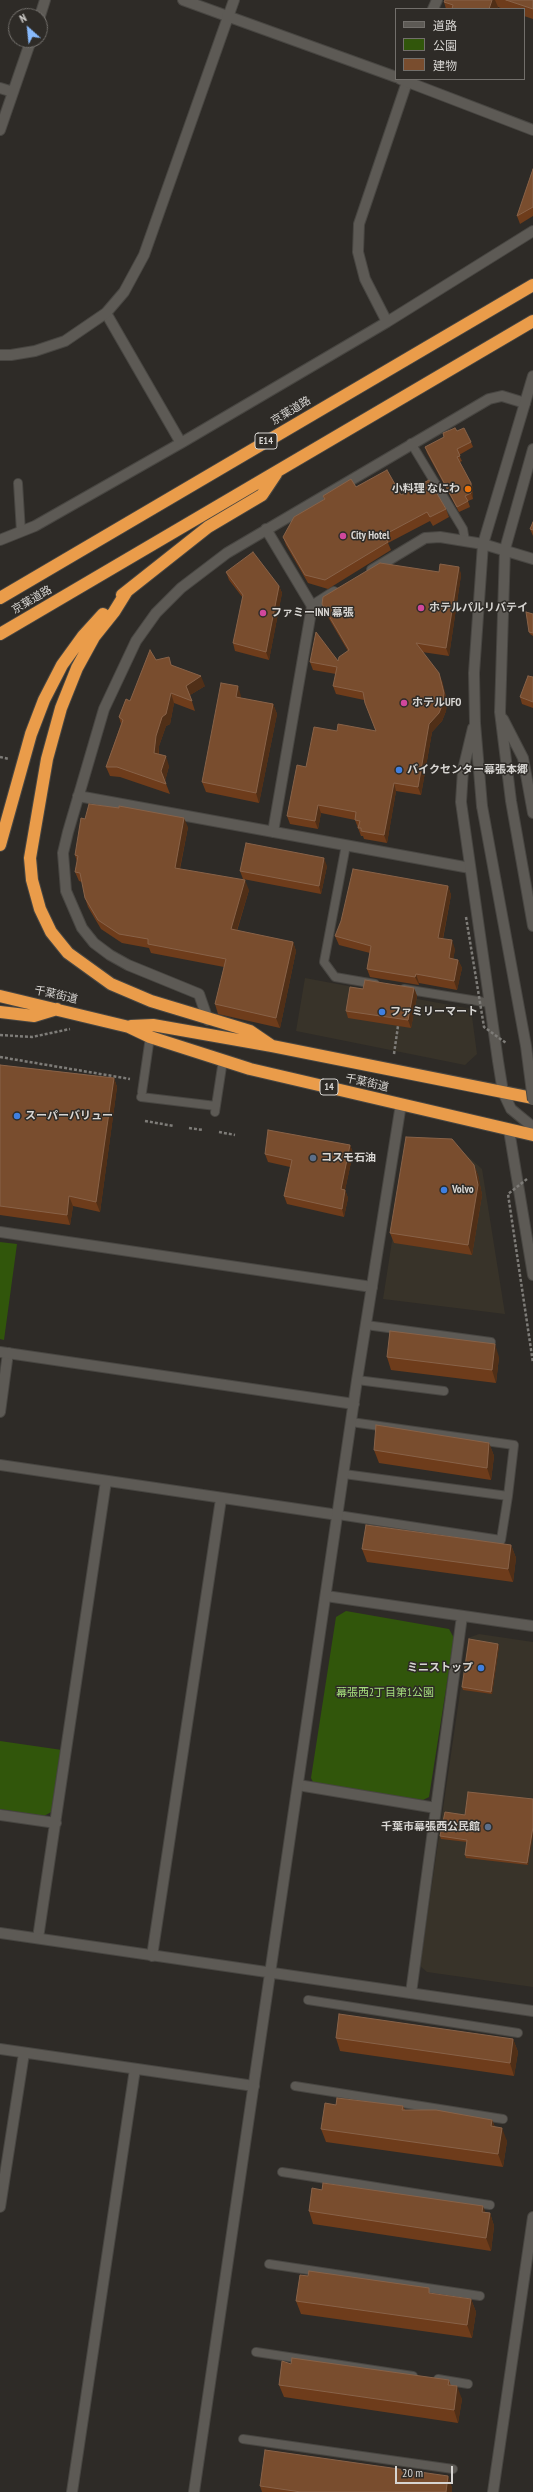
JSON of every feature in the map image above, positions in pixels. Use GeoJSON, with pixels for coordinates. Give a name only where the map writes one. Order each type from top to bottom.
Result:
{"type":"FeatureCollection","features":[{"type":"Feature","properties":{"kind":"highway","name":"京葉道路"},"geometry":{"type":"LineString","coordinates":[[0,598],[533,285]]}},
{"type":"Feature","properties":{"kind":"highway","name":"京葉道路"},"geometry":{"type":"LineString","coordinates":[[0,634],[533,321]]}},
{"type":"Feature","properties":{"kind":"highway"},"geometry":{"type":"LineString","coordinates":[[0,845],[31,734],[44,700],[62,665],[83,636],[127,591],[208,527],[262,494],[279,470]]}},
{"type":"Feature","properties":{"kind":"highway"},"geometry":{"type":"LineString","coordinates":[[127,591],[114,612],[94,637],[80,662],[62,708],[47,759],[34,827],[30,858],[32,880],[40,909],[51,932],[68,953],[111,984],[151,1001],[250,1032],[272,1046]]}},
{"type":"Feature","properties":{"kind":"highway","name":"千葉街道"},"geometry":{"type":"LineString","coordinates":[[0,996],[129,1026],[150,1037],[250,1069],[533,1135]]}},
{"type":"Feature","properties":{"kind":"highway"},"geometry":{"type":"LineString","coordinates":[[0,1012],[34,1016],[58,1009]]}},
{"type":"Feature","properties":{"kind":"highway","name":"千葉街道"},"geometry":{"type":"LineString","coordinates":[[129,1026],[152,1026],[272,1046],[533,1099]]}},
{"type":"Feature","properties":{"kind":"street"},"geometry":{"type":"LineString","coordinates":[[183,0],[395,78]]}},
{"type":"Feature","properties":{"kind":"street"},"geometry":{"type":"LineString","coordinates":[[0,355],[11,355],[35,351],[65,341],[106,313],[124,292],[144,255],[227,16],[234,0]]}},
{"type":"Feature","properties":{"kind":"street"},"geometry":{"type":"LineString","coordinates":[[0,130],[28,48]]}},
{"type":"Feature","properties":{"kind":"street"},"geometry":{"type":"LineString","coordinates":[[387,322],[364,279],[358,252],[359,224],[405,80],[533,130]]}},
{"type":"Feature","properties":{"kind":"street"},"geometry":{"type":"LineString","coordinates":[[0,88],[13,92]]}},
{"type":"Feature","properties":{"kind":"street"},"geometry":{"type":"LineString","coordinates":[[0,540],[35,526],[181,443],[387,322],[533,231]]}},
{"type":"Feature","properties":{"kind":"street"},"geometry":{"type":"LineString","coordinates":[[106,313],[181,443]]}},
{"type":"Feature","properties":{"kind":"street"},"geometry":{"type":"LineString","coordinates":[[533,376],[483,544],[474,673],[475,723],[482,806],[526,1046],[533,1099]]}},
{"type":"Feature","properties":{"kind":"street"},"geometry":{"type":"LineString","coordinates":[[208,1020],[199,994],[152,976],[110,955],[82,928],[66,891],[63,853],[78,796],[104,709],[136,641],[156,613],[181,588],[227,553],[266,529],[489,399],[502,396],[525,403]]}},
{"type":"Feature","properties":{"kind":"street"},"geometry":{"type":"LineString","coordinates":[[533,449],[505,549],[500,712],[511,801],[533,926]]}},
{"type":"Feature","properties":{"kind":"street"},"geometry":{"type":"LineString","coordinates":[[266,529],[312,606],[273,832]]}},
{"type":"Feature","properties":{"kind":"street"},"geometry":{"type":"LineString","coordinates":[[361,576],[425,538],[440,537],[483,544],[505,549],[533,559]]}},
{"type":"Feature","properties":{"kind":"street"},"geometry":{"type":"LineString","coordinates":[[312,606],[341,588]]}},
{"type":"Feature","properties":{"kind":"street"},"geometry":{"type":"LineString","coordinates":[[500,712],[523,758],[533,813]]}},
{"type":"Feature","properties":{"kind":"street"},"geometry":{"type":"LineString","coordinates":[[475,723],[466,750],[461,802],[470,868],[503,1092],[511,1109],[533,1128]]}},
{"type":"Feature","properties":{"kind":"street"},"geometry":{"type":"LineString","coordinates":[[78,796],[470,868]]}},
{"type":"Feature","properties":{"kind":"street"},"geometry":{"type":"LineString","coordinates":[[194,2492],[357,1380],[401,1104]]}},
{"type":"Feature","properties":{"kind":"street"},"geometry":{"type":"LineString","coordinates":[[509,1130],[533,1274]]}},
{"type":"Feature","properties":{"kind":"street"},"geometry":{"type":"LineString","coordinates":[[0,1232],[372,1287]]}},
{"type":"Feature","properties":{"kind":"street"},"geometry":{"type":"LineString","coordinates":[[0,1412],[4,1352],[354,1404]]}},
{"type":"Feature","properties":{"kind":"street"},"geometry":{"type":"LineString","coordinates":[[0,1465],[221,1499],[338,1515]]}},
{"type":"Feature","properties":{"kind":"street"},"geometry":{"type":"LineString","coordinates":[[38,1938],[106,1481]]}},
{"type":"Feature","properties":{"kind":"street"},"geometry":{"type":"LineString","coordinates":[[152,1956],[221,1499]]}},
{"type":"Feature","properties":{"kind":"street"},"geometry":{"type":"LineString","coordinates":[[326,1596],[533,1626]]}},
{"type":"Feature","properties":{"kind":"street"},"geometry":{"type":"LineString","coordinates":[[412,1993],[462,1616]]}},
{"type":"Feature","properties":{"kind":"street"},"geometry":{"type":"LineString","coordinates":[[298,1786],[436,1808]]}},
{"type":"Feature","properties":{"kind":"street"},"geometry":{"type":"LineString","coordinates":[[0,1815],[56,1823]]}},
{"type":"Feature","properties":{"kind":"street"},"geometry":{"type":"LineString","coordinates":[[0,1933],[533,2011]]}},
{"type":"Feature","properties":{"kind":"street"},"geometry":{"type":"LineString","coordinates":[[0,2050],[254,2086]]}},
{"type":"Feature","properties":{"kind":"street"},"geometry":{"type":"LineString","coordinates":[[0,2207],[24,2053]]}},
{"type":"Feature","properties":{"kind":"street"},"geometry":{"type":"LineString","coordinates":[[72,2492],[135,2069]]}},
{"type":"Feature","properties":{"kind":"street"},"geometry":{"type":"LineString","coordinates":[[493,2492],[533,2217]]}},
{"type":"Feature","properties":{"kind":"lane"},"geometry":{"type":"LineString","coordinates":[[412,443],[463,529],[465,541]]}},
{"type":"Feature","properties":{"kind":"lane"},"geometry":{"type":"LineString","coordinates":[[18,483],[21,532]]}},
{"type":"Feature","properties":{"kind":"lane"},"geometry":{"type":"LineString","coordinates":[[346,845],[324,962],[335,977],[381,985]]}},
{"type":"Feature","properties":{"kind":"lane"},"geometry":{"type":"LineString","coordinates":[[396,987],[490,1003]]}},
{"type":"Feature","properties":{"kind":"lane"},"geometry":{"type":"LineString","coordinates":[[150,1037],[141,1094],[215,1109],[223,1060]]}},
{"type":"Feature","properties":{"kind":"lane"},"geometry":{"type":"LineString","coordinates":[[366,1325],[491,1342]]}},
{"type":"Feature","properties":{"kind":"lane"},"geometry":{"type":"LineString","coordinates":[[357,1380],[444,1391]]}},
{"type":"Feature","properties":{"kind":"lane"},"geometry":{"type":"LineString","coordinates":[[338,1515],[501,1540],[508,1496],[514,1445],[351,1422]]}},
{"type":"Feature","properties":{"kind":"lane"},"geometry":{"type":"LineString","coordinates":[[344,1474],[508,1496]]}},
{"type":"Feature","properties":{"kind":"lane"},"geometry":{"type":"LineString","coordinates":[[308,2000],[518,2033]]}},
{"type":"Feature","properties":{"kind":"lane"},"geometry":{"type":"LineString","coordinates":[[295,2086],[503,2119]]}},
{"type":"Feature","properties":{"kind":"lane"},"geometry":{"type":"LineString","coordinates":[[282,2172],[490,2205]]}},
{"type":"Feature","properties":{"kind":"lane"},"geometry":{"type":"LineString","coordinates":[[269,2264],[480,2296]]}},
{"type":"Feature","properties":{"kind":"lane"},"geometry":{"type":"LineString","coordinates":[[256,2352],[468,2384]]}},
{"type":"Feature","properties":{"kind":"lane"},"geometry":{"type":"LineString","coordinates":[[243,2439],[453,2469]]}},
{"type":"Feature","properties":{"kind":"path"},"geometry":{"type":"LineString","coordinates":[[466,917],[484,1027],[506,1043]]}},
{"type":"Feature","properties":{"kind":"path"},"geometry":{"type":"LineString","coordinates":[[0,1035],[32,1037],[62,1033],[97,1018]]}},
{"type":"Feature","properties":{"kind":"path"},"geometry":{"type":"LineString","coordinates":[[394,1054],[398,1026]]}},
{"type":"Feature","properties":{"kind":"path"},"geometry":{"type":"LineString","coordinates":[[0,1057],[135,1080]]}},
{"type":"Feature","properties":{"kind":"path"},"geometry":{"type":"LineString","coordinates":[[145,1121],[174,1126]]}},
{"type":"Feature","properties":{"kind":"path"},"geometry":{"type":"LineString","coordinates":[[189,1128],[203,1130]]}},
{"type":"Feature","properties":{"kind":"path"},"geometry":{"type":"LineString","coordinates":[[219,1132],[235,1135]]}},
{"type":"Feature","properties":{"kind":"path"},"geometry":{"type":"LineString","coordinates":[[526,1179],[508,1194],[533,1363]]}},
{"type":"Feature","properties":{"kind":"shaded area"},"geometry":{"type":"Polygon","coordinates":[[[305,978],[471,1009],[477,1054],[465,1065],[296,1031],[305,978]]]}},
{"type":"Feature","properties":{"kind":"shaded area"},"geometry":{"type":"Polygon","coordinates":[[[408,1138],[459,1148],[482,1169],[505,1314],[383,1299],[408,1138]]]}},
{"type":"Feature","properties":{"kind":"shaded area"},"geometry":{"type":"Polygon","coordinates":[[[479,1634],[533,1642],[533,1987],[427,1972],[420,1966],[468,1638],[479,1634]]]}},
{"type":"Feature","properties":{"kind":"green space"},"geometry":{"type":"Polygon","coordinates":[[[0,1242],[17,1244],[4,1340],[0,1339],[0,1242]]]}},
{"type":"Feature","properties":{"kind":"green space","name":"幕張西2丁目第1公園"},"geometry":{"type":"Polygon","coordinates":[[[346,1611],[449,1629],[454,1638],[429,1797],[423,1800],[315,1786],[311,1778],[336,1617],[346,1611]]]}},
{"type":"Feature","properties":{"kind":"green space"},"geometry":{"type":"Polygon","coordinates":[[[0,1741],[62,1750],[53,1811],[44,1816],[0,1809],[0,1741]]]}},
{"type":"Feature","properties":{"kind":"building"},"geometry":{"type":"Polygon","coordinates":[[[445,0],[492,0],[489,8],[452,8],[453,5],[444,2],[445,0]]]}},
{"type":"Feature","properties":{"kind":"building"},"geometry":{"type":"Polygon","coordinates":[[[506,0],[533,0],[533,9],[506,0]]]}},
{"type":"Feature","properties":{"kind":"building"},"geometry":{"type":"Polygon","coordinates":[[[533,169],[533,207],[517,216],[533,169]]]}},
{"type":"Feature","properties":{"kind":"building"},"geometry":{"type":"Polygon","coordinates":[[[455,428],[457,431],[464,428],[471,442],[457,449],[460,456],[457,457],[471,483],[471,493],[465,496],[468,501],[457,507],[425,447],[444,437],[443,433],[455,428]]]}},
{"type":"Feature","properties":{"kind":"building"},"geometry":{"type":"Polygon","coordinates":[[[387,470],[401,495],[429,480],[446,509],[430,517],[427,512],[384,535],[388,542],[325,580],[305,575],[283,537],[294,517],[325,499],[323,496],[351,479],[356,487],[387,470]]]}},
{"type":"Feature","properties":{"kind":"building"},"geometry":{"type":"Polygon","coordinates":[[[533,522],[533,530],[530,529],[533,522]]]}},
{"type":"Feature","properties":{"kind":"building"},"geometry":{"type":"Polygon","coordinates":[[[253,552],[279,586],[266,652],[233,643],[243,595],[226,572],[253,552]]]}},
{"type":"Feature","properties":{"kind":"building"},"geometry":{"type":"Polygon","coordinates":[[[380,563],[439,572],[440,564],[459,567],[446,648],[416,643],[439,673],[444,693],[443,703],[439,713],[429,724],[418,787],[394,783],[384,835],[361,831],[361,828],[358,828],[360,821],[355,820],[356,812],[318,805],[315,821],[287,816],[297,765],[306,767],[314,727],[337,731],[338,724],[376,731],[365,703],[363,692],[333,686],[337,667],[310,662],[316,632],[338,661],[339,657],[349,650],[322,604],[323,597],[380,563]]]}},
{"type":"Feature","properties":{"kind":"building"},"geometry":{"type":"Polygon","coordinates":[[[526,612],[533,614],[533,633],[529,632],[526,612]]]}},
{"type":"Feature","properties":{"kind":"building"},"geometry":{"type":"Polygon","coordinates":[[[150,650],[156,660],[169,657],[171,665],[201,676],[186,686],[192,701],[171,693],[166,714],[162,717],[156,736],[154,753],[166,756],[161,771],[166,784],[117,767],[106,767],[123,720],[119,717],[126,699],[130,701],[150,650]]]}},
{"type":"Feature","properties":{"kind":"building"},"geometry":{"type":"Polygon","coordinates":[[[528,676],[533,677],[533,702],[520,697],[528,676]]]}},
{"type":"Feature","properties":{"kind":"building"},"geometry":{"type":"Polygon","coordinates":[[[221,683],[238,686],[236,697],[273,704],[256,793],[202,782],[221,683]]]}},
{"type":"Feature","properties":{"kind":"building"},"geometry":{"type":"Polygon","coordinates":[[[89,804],[119,808],[119,806],[184,818],[175,868],[245,880],[231,929],[293,942],[276,1018],[215,1004],[226,959],[148,944],[148,939],[119,934],[98,920],[85,898],[80,873],[75,872],[78,856],[75,855],[81,818],[85,819],[89,804]]]}},
{"type":"Feature","properties":{"kind":"building"},"geometry":{"type":"Polygon","coordinates":[[[246,843],[324,858],[319,886],[240,871],[246,843]]]}},
{"type":"Feature","properties":{"kind":"building"},"geometry":{"type":"Polygon","coordinates":[[[353,869],[448,886],[438,938],[452,940],[449,958],[458,960],[454,981],[416,974],[415,977],[367,969],[371,946],[335,936],[341,921],[353,869]]]}},
{"type":"Feature","properties":{"kind":"building"},"geometry":{"type":"Polygon","coordinates":[[[365,980],[414,988],[408,1020],[346,1011],[350,987],[363,989],[365,980]]]}},
{"type":"Feature","properties":{"kind":"building"},"geometry":{"type":"Polygon","coordinates":[[[0,1065],[114,1078],[96,1202],[69,1196],[67,1215],[0,1206],[0,1065]]]}},
{"type":"Feature","properties":{"kind":"building"},"geometry":{"type":"Polygon","coordinates":[[[268,1130],[350,1145],[341,1189],[345,1190],[342,1209],[284,1196],[292,1160],[265,1154],[268,1130]]]}},
{"type":"Feature","properties":{"kind":"building"},"geometry":{"type":"Polygon","coordinates":[[[406,1137],[452,1139],[474,1165],[478,1185],[468,1245],[390,1233],[406,1137]]]}},
{"type":"Feature","properties":{"kind":"building"},"geometry":{"type":"Polygon","coordinates":[[[390,1331],[495,1344],[492,1370],[387,1357],[390,1331]]]}},
{"type":"Feature","properties":{"kind":"building"},"geometry":{"type":"Polygon","coordinates":[[[376,1425],[489,1443],[487,1468],[374,1450],[376,1425]]]}},
{"type":"Feature","properties":{"kind":"building"},"geometry":{"type":"Polygon","coordinates":[[[366,1525],[511,1545],[508,1569],[362,1549],[366,1525]]]}},
{"type":"Feature","properties":{"kind":"building","name":"ミニストップ"},"geometry":{"type":"Polygon","coordinates":[[[469,1639],[498,1644],[491,1692],[462,1687],[469,1639]]]}},
{"type":"Feature","properties":{"kind":"building","name":"千葉市幕張西公民館"},"geometry":{"type":"Polygon","coordinates":[[[468,1792],[533,1799],[533,1827],[527,1863],[465,1855],[467,1840],[440,1836],[445,1812],[465,1815],[468,1792]]]}},
{"type":"Feature","properties":{"kind":"building"},"geometry":{"type":"Polygon","coordinates":[[[339,2014],[513,2039],[510,2063],[336,2038],[339,2014]]]}},
{"type":"Feature","properties":{"kind":"building"},"geometry":{"type":"Polygon","coordinates":[[[337,2098],[403,2106],[402,2110],[436,2110],[492,2120],[491,2126],[502,2128],[498,2154],[321,2129],[325,2103],[336,2105],[337,2098]]]}},
{"type":"Feature","properties":{"kind":"building"},"geometry":{"type":"Polygon","coordinates":[[[323,2183],[483,2206],[482,2212],[490,2213],[486,2238],[309,2211],[312,2188],[322,2190],[323,2183]]]}},
{"type":"Feature","properties":{"kind":"building"},"geometry":{"type":"Polygon","coordinates":[[[309,2271],[429,2288],[429,2293],[471,2299],[467,2325],[296,2301],[300,2275],[308,2276],[309,2271]]]}},
{"type":"Feature","properties":{"kind":"building"},"geometry":{"type":"Polygon","coordinates":[[[292,2358],[449,2380],[448,2385],[457,2386],[454,2410],[279,2385],[282,2361],[291,2364],[292,2358]]]}},
{"type":"Feature","properties":{"kind":"building"},"geometry":{"type":"Polygon","coordinates":[[[265,2450],[448,2476],[446,2492],[301,2492],[260,2486],[265,2450]]]}},
{"type":"Feature","properties":{"kind":"place","name":"小料理 なにわ"},"geometry":{"type":"Point","coordinates":[468,489]}},
{"type":"Feature","properties":{"kind":"place","name":"City Hotel"},"geometry":{"type":"Point","coordinates":[343,536]}},
{"type":"Feature","properties":{"kind":"place","name":"ホテルパルリバテイ"},"geometry":{"type":"Point","coordinates":[421,608]}},
{"type":"Feature","properties":{"kind":"place","name":"ファミーINN 幕張"},"geometry":{"type":"Point","coordinates":[263,613]}},
{"type":"Feature","properties":{"kind":"place","name":"ホテルUFO"},"geometry":{"type":"Point","coordinates":[404,703]}},
{"type":"Feature","properties":{"kind":"place","name":"バイクセンター幕張本郷"},"geometry":{"type":"Point","coordinates":[399,770]}},
{"type":"Feature","properties":{"kind":"place","name":"ファミリーマート"},"geometry":{"type":"Point","coordinates":[382,1012]}},
{"type":"Feature","properties":{"kind":"place","name":"スーパーバリュー"},"geometry":{"type":"Point","coordinates":[17,1116]}},
{"type":"Feature","properties":{"kind":"place","name":"コスモ石油"},"geometry":{"type":"Point","coordinates":[313,1158]}},
{"type":"Feature","properties":{"kind":"place","name":"Volvo"},"geometry":{"type":"Point","coordinates":[444,1190]}},
{"type":"Feature","properties":{"kind":"place","name":"ミニストップ"},"geometry":{"type":"Point","coordinates":[481,1668]}},
{"type":"Feature","properties":{"kind":"place","name":"千葉市幕張西公民館"},"geometry":{"type":"Point","coordinates":[488,1827]}}]}
